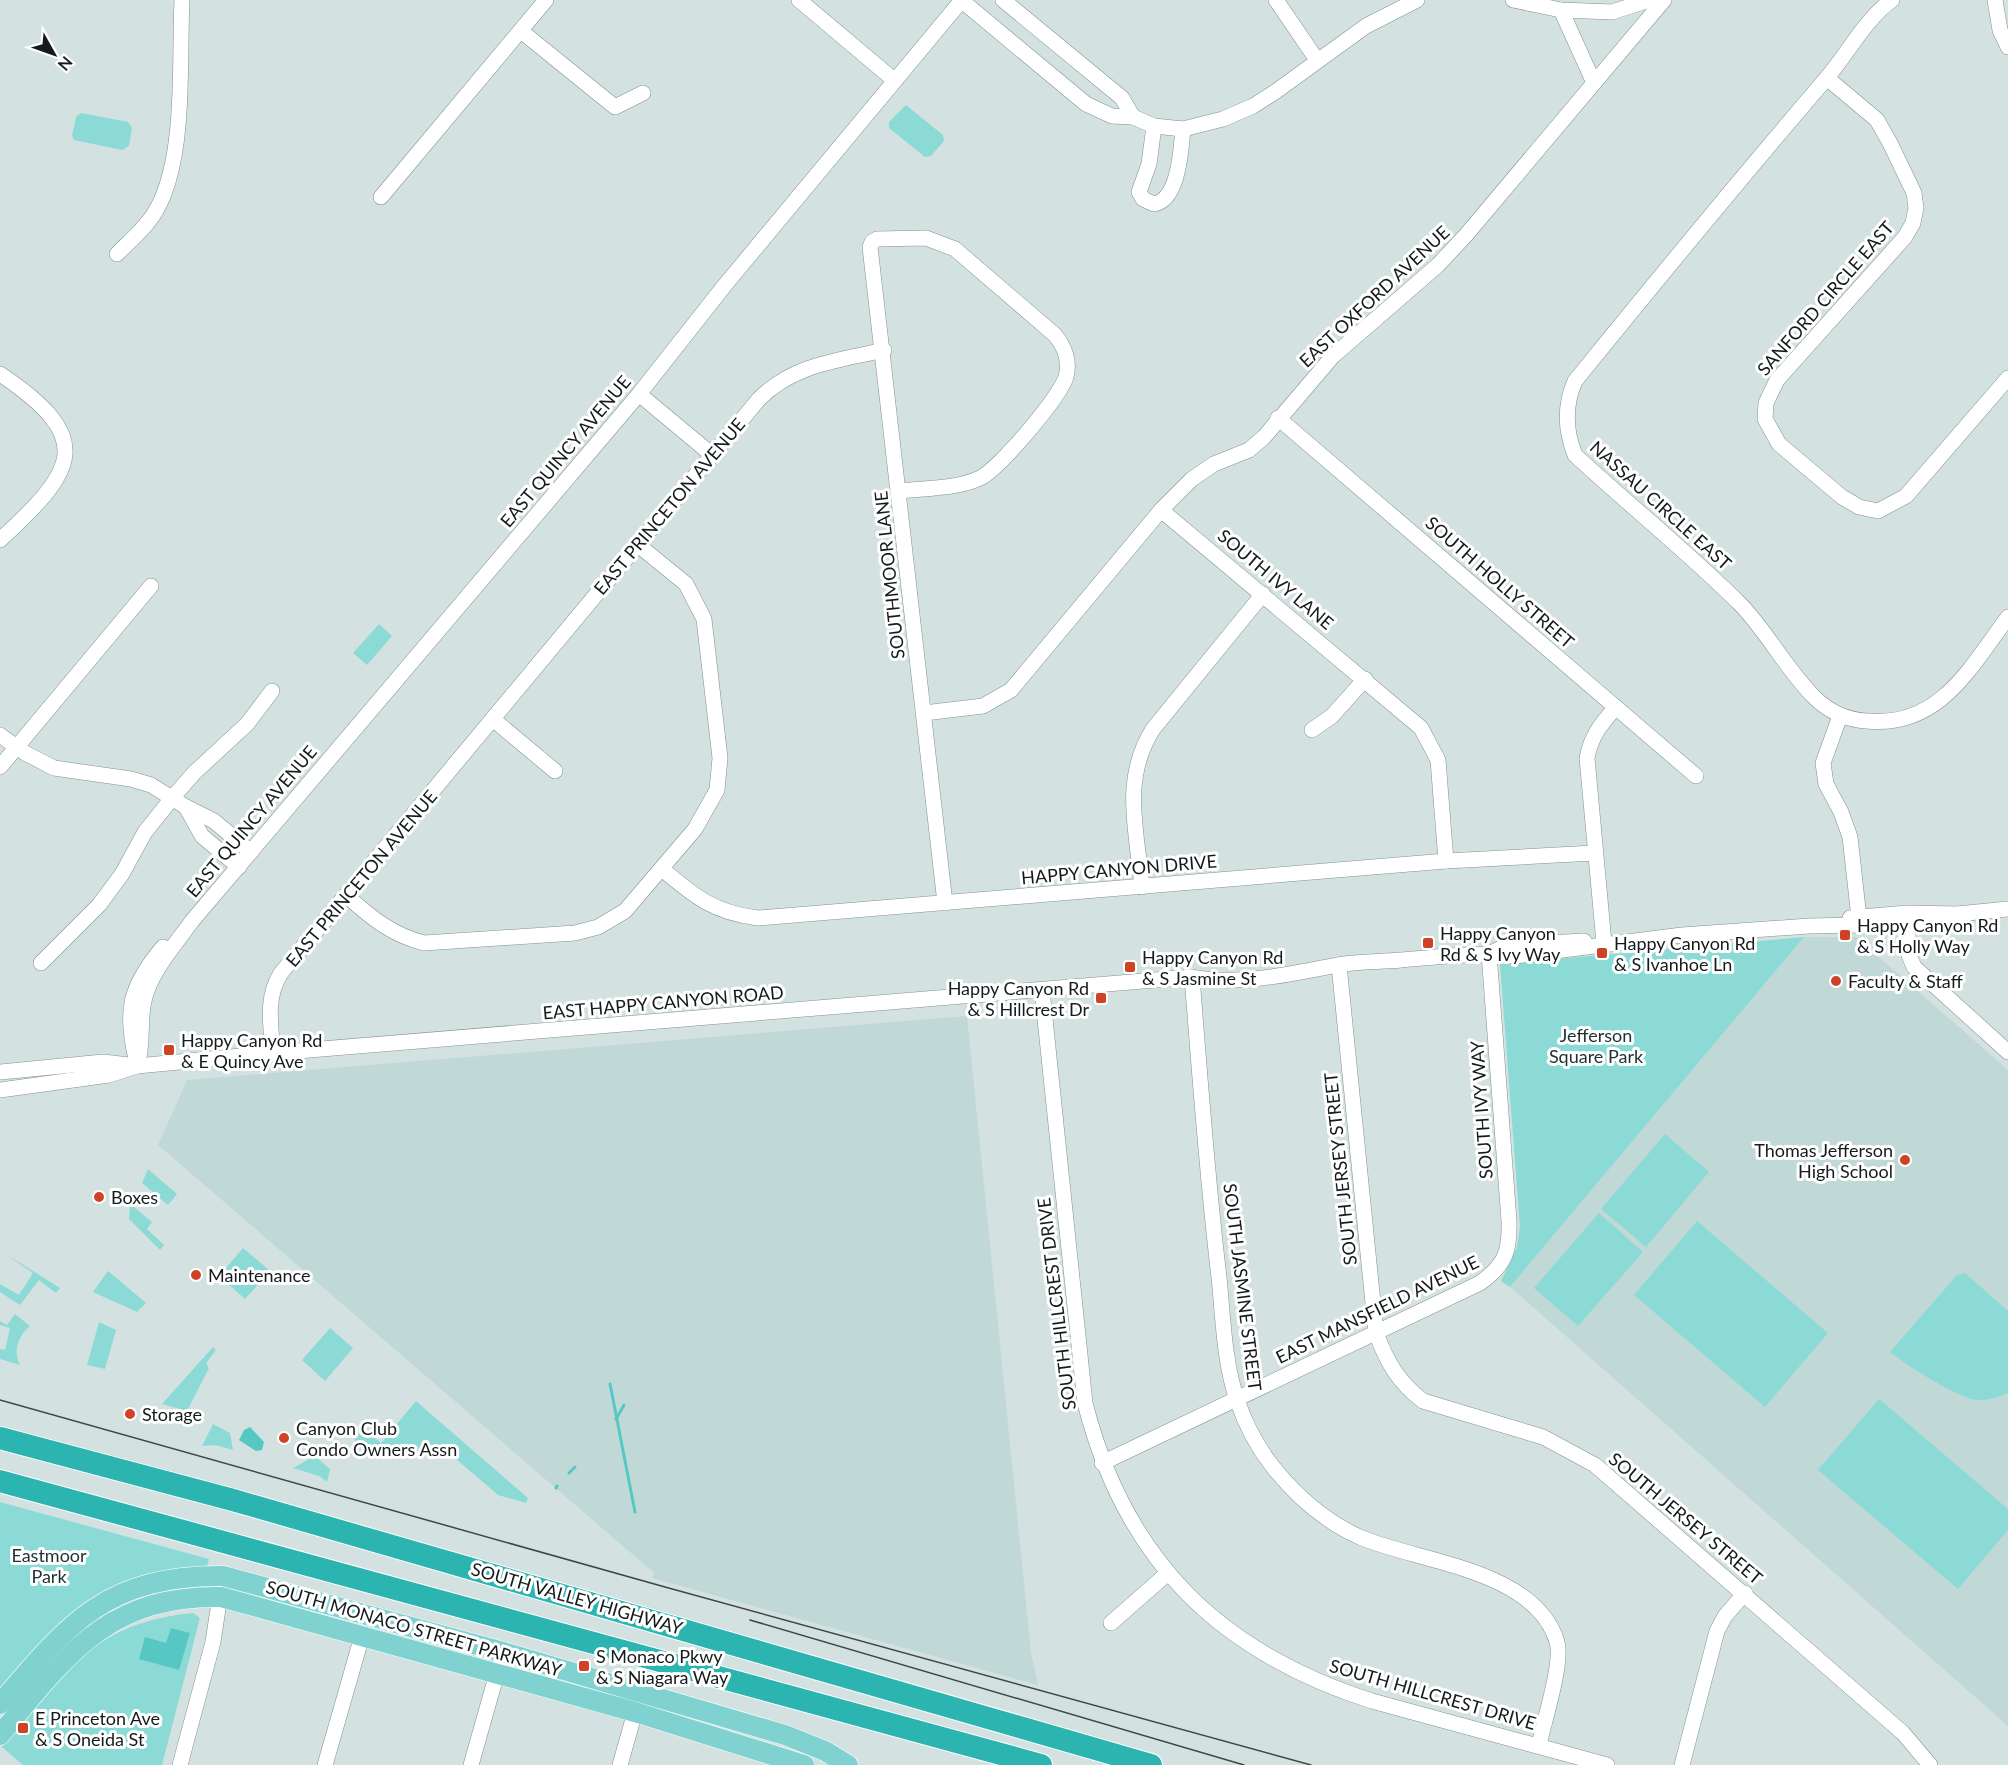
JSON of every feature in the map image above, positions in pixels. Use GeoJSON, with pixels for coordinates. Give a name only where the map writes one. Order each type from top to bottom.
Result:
{"type":"FeatureCollection","features":[{"type":"Feature","properties":{"kind":"highway"},"geometry":{"type":"LineString","coordinates":[[0,1433],[72,1457]]}},
{"type":"Feature","properties":{"kind":"highway","name":"SOUTH VALLEY HIGHWAY"},"geometry":{"type":"LineString","coordinates":[[0,1438],[633,1614],[1151,1765]]}},
{"type":"Feature","properties":{"kind":"highway","name":"SOUTH VALLEY HIGHWAY"},"geometry":{"type":"LineString","coordinates":[[0,1480],[1041,1765]]}},
{"type":"Feature","properties":{"kind":"main road","name":"SOUTH MONACO STREET PARKWAY"},"geometry":{"type":"LineString","coordinates":[[0,1704],[62,1632],[87,1612],[113,1597],[162,1580],[223,1576],[503,1652],[785,1735],[825,1751],[848,1765]]}},
{"type":"Feature","properties":{"kind":"main road","name":"SOUTH MONACO STREET PARKWAY"},"geometry":{"type":"LineString","coordinates":[[0,1735],[70,1654],[94,1633],[123,1616],[170,1600],[221,1597],[635,1712],[779,1760],[804,1765]]}},
{"type":"Feature","properties":{"kind":"street"},"geometry":{"type":"LineString","coordinates":[[117,254],[143,228],[159,206],[170,178],[178,111],[182,0]]}},
{"type":"Feature","properties":{"kind":"street"},"geometry":{"type":"LineString","coordinates":[[381,197],[546,0]]}},
{"type":"Feature","properties":{"kind":"street"},"geometry":{"type":"LineString","coordinates":[[799,0],[894,80]]}},
{"type":"Feature","properties":{"kind":"street"},"geometry":{"type":"LineString","coordinates":[[962,0],[1086,104],[1112,116],[1133,117],[1154,126],[1183,129],[1223,119],[1252,106],[1366,26],[1417,0]]}},
{"type":"Feature","properties":{"kind":"street","name":"EAST QUINCY AVENUE"},"geometry":{"type":"LineString","coordinates":[[137,1066],[143,1045],[142,1012],[146,991],[192,921],[639,394],[894,80],[962,0]]}},
{"type":"Feature","properties":{"kind":"street"},"geometry":{"type":"LineString","coordinates":[[1003,0],[1122,98],[1133,117]]}},
{"type":"Feature","properties":{"kind":"street"},"geometry":{"type":"LineString","coordinates":[[1276,0],[1317,60]]}},
{"type":"Feature","properties":{"kind":"street"},"geometry":{"type":"LineString","coordinates":[[1513,0],[1561,10],[1612,12],[1649,0]]}},
{"type":"Feature","properties":{"kind":"street","name":"EAST OXFORD AVENUE"},"geometry":{"type":"LineString","coordinates":[[924,713],[983,706],[1011,690],[1161,510],[1203,470],[1249,450],[1333,356],[1429,273],[1466,235],[1664,0]]}},
{"type":"Feature","properties":{"kind":"street","name":"NASSAU CIRCLE EAST"},"geometry":{"type":"LineString","coordinates":[[1892,0],[1878,13],[1827,78],[1758,156],[1575,381],[1568,398],[1566,415],[1575,455],[1741,606],[1815,699],[1840,716],[1879,722],[1906,719],[1928,710],[1960,681],[2008,617]]}},
{"type":"Feature","properties":{"kind":"street"},"geometry":{"type":"LineString","coordinates":[[1995,0],[2000,30],[2008,47]]}},
{"type":"Feature","properties":{"kind":"street"},"geometry":{"type":"LineString","coordinates":[[1561,10],[1594,83]]}},
{"type":"Feature","properties":{"kind":"street"},"geometry":{"type":"LineString","coordinates":[[521,31],[615,107],[643,93]]}},
{"type":"Feature","properties":{"kind":"street","name":"SANFORD CIRCLE EAST"},"geometry":{"type":"LineString","coordinates":[[1827,78],[1877,120],[1914,193],[1916,208],[1913,223],[1905,237],[1776,380],[1770,392],[1765,419],[1779,444],[1842,497],[1859,507],[1878,511],[1906,496],[2008,378]]}},
{"type":"Feature","properties":{"kind":"street"},"geometry":{"type":"LineString","coordinates":[[1154,126],[1149,164],[1139,192],[1143,200],[1154,204],[1165,199],[1175,179],[1183,129]]}},
{"type":"Feature","properties":{"kind":"street","name":"SOUTHMOOR LANE"},"geometry":{"type":"LineString","coordinates":[[899,491],[966,483],[993,471],[1060,392],[1068,367],[1065,351],[1055,335],[955,249],[926,238],[877,239],[872,242],[899,491],[945,903]]}},
{"type":"Feature","properties":{"kind":"street","name":"EAST PRINCETON AVENUE"},"geometry":{"type":"LineString","coordinates":[[273,1053],[269,1008],[277,980],[494,720],[711,454],[759,399],[778,382],[797,371],[819,363],[884,350]]}},
{"type":"Feature","properties":{"kind":"street"},"geometry":{"type":"LineString","coordinates":[[0,374],[53,417],[63,433],[66,454],[56,480],[21,521],[0,540]]}},
{"type":"Feature","properties":{"kind":"street"},"geometry":{"type":"LineString","coordinates":[[639,394],[711,454]]}},
{"type":"Feature","properties":{"kind":"street","name":"SOUTH HOLLY STREET"},"geometry":{"type":"LineString","coordinates":[[1278,418],[1696,776]]}},
{"type":"Feature","properties":{"kind":"street","name":"SOUTH IVY LANE"},"geometry":{"type":"LineString","coordinates":[[1161,510],[1421,728],[1438,760],[1446,861]]}},
{"type":"Feature","properties":{"kind":"street"},"geometry":{"type":"LineString","coordinates":[[346,895],[385,928],[424,943],[441,944],[575,933],[598,927],[625,911],[695,829],[713,801],[719,777],[720,758],[704,620],[686,584],[670,568],[637,544]]}},
{"type":"Feature","properties":{"kind":"street"},"geometry":{"type":"LineString","coordinates":[[0,767],[151,586]]}},
{"type":"Feature","properties":{"kind":"street"},"geometry":{"type":"LineString","coordinates":[[1143,887],[1133,787],[1141,749],[1153,729],[1263,594]]}},
{"type":"Feature","properties":{"kind":"street"},"geometry":{"type":"LineString","coordinates":[[1312,730],[1332,716],[1365,679]]}},
{"type":"Feature","properties":{"kind":"street"},"geometry":{"type":"LineString","coordinates":[[41,963],[111,890],[146,832],[179,802],[247,724],[272,691]]}},
{"type":"Feature","properties":{"kind":"street"},"geometry":{"type":"LineString","coordinates":[[1604,943],[1587,758],[1595,731],[1616,707]]}},
{"type":"Feature","properties":{"kind":"street"},"geometry":{"type":"LineString","coordinates":[[1840,716],[1823,763],[1826,783],[1850,837],[1860,922]]}},
{"type":"Feature","properties":{"kind":"street"},"geometry":{"type":"LineString","coordinates":[[494,720],[555,771]]}},
{"type":"Feature","properties":{"kind":"street"},"geometry":{"type":"LineString","coordinates":[[0,735],[16,747],[54,768],[131,778],[151,785],[214,821],[251,852]]}},
{"type":"Feature","properties":{"kind":"street"},"geometry":{"type":"LineString","coordinates":[[179,802],[202,836],[239,867]]}},
{"type":"Feature","properties":{"kind":"street","name":"HAPPY CANYON DRIVE"},"geometry":{"type":"LineString","coordinates":[[662,868],[702,902],[727,913],[758,918],[1446,861],[1594,853]]}},
{"type":"Feature","properties":{"kind":"street","name":"EAST HAPPY CANYON ROAD"},"geometry":{"type":"LineString","coordinates":[[0,1072],[103,1062],[137,1066],[1192,977],[1207,970],[1305,962],[1339,965],[1489,953],[1508,945],[1572,940],[1604,943],[2008,909]]}},
{"type":"Feature","properties":{"kind":"street"},"geometry":{"type":"LineString","coordinates":[[1907,918],[1909,954],[1918,972],[2008,1052]]}},
{"type":"Feature","properties":{"kind":"street","name":"SOUTH IVY WAY"},"geometry":{"type":"LineString","coordinates":[[1489,953],[1510,1241],[1503,1263]]}},
{"type":"Feature","properties":{"kind":"street","name":"SOUTH JERSEY STREET"},"geometry":{"type":"LineString","coordinates":[[1339,965],[1376,1333],[1392,1372],[1407,1389],[1423,1401],[1493,1420],[1561,1445],[1613,1479],[1904,1733],[1930,1765]]}},
{"type":"Feature","properties":{"kind":"street","name":"SOUTH JASMINE STREET"},"geometry":{"type":"LineString","coordinates":[[1192,977],[1213,1229],[1228,1356],[1237,1399],[1260,1448],[1272,1466],[1292,1489],[1319,1512],[1360,1537],[1494,1580],[1515,1591],[1538,1611],[1550,1626],[1558,1643],[1558,1660],[1539,1745]]}},
{"type":"Feature","properties":{"kind":"street","name":"SOUTH HILLCREST DRIVE"},"geometry":{"type":"LineString","coordinates":[[1042,990],[1081,1376],[1087,1413],[1102,1463],[1144,1543],[1196,1603],[1240,1640],[1309,1678],[1372,1701],[1607,1765]]}},
{"type":"Feature","properties":{"kind":"street","name":"EAST HAPPY CANYON ROAD"},"geometry":{"type":"LineString","coordinates":[[0,1090],[109,1075],[137,1066]]}},
{"type":"Feature","properties":{"kind":"street","name":"EAST MANSFIELD AVENUE"},"geometry":{"type":"LineString","coordinates":[[1102,1463],[1480,1283],[1503,1263]]}},
{"type":"Feature","properties":{"kind":"street"},"geometry":{"type":"LineString","coordinates":[[1110,1623],[1168,1573]]}},
{"type":"Feature","properties":{"kind":"street"},"geometry":{"type":"LineString","coordinates":[[180,1765],[213,1642],[223,1576]]}},
{"type":"Feature","properties":{"kind":"street"},"geometry":{"type":"LineString","coordinates":[[1682,1765],[1717,1632],[1725,1616],[1745,1593]]}},
{"type":"Feature","properties":{"kind":"street"},"geometry":{"type":"LineString","coordinates":[[325,1765],[362,1636]]}},
{"type":"Feature","properties":{"kind":"street"},"geometry":{"type":"LineString","coordinates":[[471,1765],[503,1652]]}},
{"type":"Feature","properties":{"kind":"street"},"geometry":{"type":"LineString","coordinates":[[620,1765],[635,1712]]}},
{"type":"Feature","properties":{"kind":"street"},"geometry":{"type":"LineString","coordinates":[[779,1760],[785,1735]]}},
{"type":"Feature","properties":{"kind":"shaded area"},"geometry":{"type":"Polygon","coordinates":[[[1804,937],[1856,937],[2008,1070],[2008,1726],[1510,1287],[1804,937]]]}},
{"type":"Feature","properties":{"kind":"shaded area"},"geometry":{"type":"Polygon","coordinates":[[[967,1016],[1031,1652],[1038,1685],[652,1578],[654,1573],[158,1145],[187,1080],[967,1016]]]}},
{"type":"Feature","properties":{"kind":"shaded area"},"geometry":{"type":"Polygon","coordinates":[[[250,1427],[264,1442],[262,1450],[256,1451],[239,1440],[244,1430],[250,1427]]]}},
{"type":"Feature","properties":{"kind":"shaded area"},"geometry":{"type":"Polygon","coordinates":[[[171,1628],[190,1633],[179,1670],[139,1659],[145,1637],[166,1643],[171,1628]]]}},
{"type":"Feature","properties":{"kind":"green space"},"geometry":{"type":"Polygon","coordinates":[[[906,105],[943,135],[944,141],[931,156],[925,157],[889,128],[889,122],[906,105]]]}},
{"type":"Feature","properties":{"kind":"green space"},"geometry":{"type":"Polygon","coordinates":[[[81,113],[128,122],[132,128],[129,146],[122,150],[74,140],[72,136],[76,117],[81,113]]]}},
{"type":"Feature","properties":{"kind":"green space"},"geometry":{"type":"Polygon","coordinates":[[[379,624],[392,636],[367,665],[353,653],[379,624]]]}},
{"type":"Feature","properties":{"kind":"green space","name":"Jefferson Square Park"},"geometry":{"type":"Polygon","coordinates":[[[1804,937],[1510,1287],[1501,1281],[1517,1247],[1520,1227],[1500,964],[1804,937]]]}},
{"type":"Feature","properties":{"kind":"green space"},"geometry":{"type":"Polygon","coordinates":[[[1665,1134],[1709,1172],[1646,1247],[1601,1209],[1665,1134]]]}},
{"type":"Feature","properties":{"kind":"green space"},"geometry":{"type":"Polygon","coordinates":[[[148,1169],[177,1194],[168,1205],[142,1183],[148,1169]]]}},
{"type":"Feature","properties":{"kind":"green space"},"geometry":{"type":"Polygon","coordinates":[[[130,1204],[152,1222],[147,1229],[164,1245],[160,1250],[129,1219],[130,1204]]]}},
{"type":"Feature","properties":{"kind":"green space"},"geometry":{"type":"Polygon","coordinates":[[[1599,1213],[1643,1252],[1578,1326],[1534,1288],[1599,1213]]]}},
{"type":"Feature","properties":{"kind":"green space"},"geometry":{"type":"Polygon","coordinates":[[[1697,1221],[1828,1333],[1765,1407],[1634,1295],[1697,1221]]]}},
{"type":"Feature","properties":{"kind":"green space"},"geometry":{"type":"Polygon","coordinates":[[[243,1248],[270,1271],[245,1299],[219,1276],[243,1248]]]}},
{"type":"Feature","properties":{"kind":"green space"},"geometry":{"type":"Polygon","coordinates":[[[4,1253],[60,1288],[56,1293],[39,1280],[20,1305],[0,1292],[0,1284],[19,1295],[33,1273],[4,1253]]]}},
{"type":"Feature","properties":{"kind":"green space"},"geometry":{"type":"Polygon","coordinates":[[[108,1271],[146,1303],[137,1312],[93,1292],[108,1271]]]}},
{"type":"Feature","properties":{"kind":"green space"},"geometry":{"type":"Polygon","coordinates":[[[1965,1273],[2008,1311],[2008,1393],[1990,1399],[1976,1400],[1962,1396],[1929,1378],[1890,1352],[1957,1275],[1965,1273]]]}},
{"type":"Feature","properties":{"kind":"green space"},"geometry":{"type":"Polygon","coordinates":[[[15,1314],[30,1326],[22,1334],[18,1344],[17,1354],[20,1365],[0,1359],[0,1349],[5,1350],[10,1328],[0,1325],[0,1321],[7,1325],[15,1314]]]}},
{"type":"Feature","properties":{"kind":"green space"},"geometry":{"type":"Polygon","coordinates":[[[99,1322],[116,1330],[105,1369],[87,1365],[99,1322]]]}},
{"type":"Feature","properties":{"kind":"green space"},"geometry":{"type":"Polygon","coordinates":[[[330,1328],[353,1348],[325,1381],[302,1360],[330,1328]]]}},
{"type":"Feature","properties":{"kind":"green space"},"geometry":{"type":"Polygon","coordinates":[[[213,1347],[216,1350],[206,1363],[209,1368],[187,1411],[162,1404],[213,1347]]]}},
{"type":"Feature","properties":{"kind":"green space"},"geometry":{"type":"Polygon","coordinates":[[[1879,1399],[2008,1509],[2008,1530],[1958,1589],[1818,1470],[1879,1399]]]}},
{"type":"Feature","properties":{"kind":"green space"},"geometry":{"type":"Polygon","coordinates":[[[416,1401],[528,1498],[526,1503],[498,1495],[442,1447],[369,1452],[355,1445],[355,1439],[364,1429],[381,1443],[416,1401]]]}},
{"type":"Feature","properties":{"kind":"green space"},"geometry":{"type":"Polygon","coordinates":[[[213,1424],[230,1433],[233,1450],[215,1445],[202,1446],[213,1424]]]}},
{"type":"Feature","properties":{"kind":"green space"},"geometry":{"type":"Polygon","coordinates":[[[315,1456],[330,1469],[327,1482],[319,1476],[293,1468],[315,1456]]]}},
{"type":"Feature","properties":{"kind":"green space","name":"Eastmoor Park"},"geometry":{"type":"Polygon","coordinates":[[[0,1502],[209,1559],[207,1567],[171,1569],[140,1576],[112,1586],[88,1600],[44,1638],[0,1688],[0,1502]]]}},
{"type":"Feature","properties":{"kind":"green space"},"geometry":{"type":"Polygon","coordinates":[[[193,1613],[200,1618],[162,1765],[23,1765],[2,1747],[63,1676],[82,1657],[104,1641],[128,1628],[158,1619],[193,1613]]]}},
{"type":"Feature","properties":{"kind":"waterway"},"geometry":{"type":"LineString","coordinates":[[610,1384],[635,1512]]}},
{"type":"Feature","properties":{"kind":"waterway"},"geometry":{"type":"LineString","coordinates":[[616,1419],[624,1405]]}},
{"type":"Feature","properties":{"kind":"waterway"},"geometry":{"type":"LineString","coordinates":[[569,1473],[575,1467]]}},
{"type":"Feature","properties":{"kind":"tram line"},"geometry":{"type":"LineString","coordinates":[[0,1400],[1311,1765]]}},
{"type":"Feature","properties":{"kind":"tram line"},"geometry":{"type":"LineString","coordinates":[[750,1620],[1244,1765]]}},
{"type":"Feature","properties":{"kind":"place","name":"Happy Canyon Rd & S Holly Way"},"geometry":{"type":"Point","coordinates":[1845,935]}},
{"type":"Feature","properties":{"kind":"place","name":"Happy Canyon Rd & S Ivy Way"},"geometry":{"type":"Point","coordinates":[1428,943]}},
{"type":"Feature","properties":{"kind":"place","name":"Happy Canyon Rd & S Ivanhoe Ln"},"geometry":{"type":"Point","coordinates":[1602,953]}},
{"type":"Feature","properties":{"kind":"place","name":"Happy Canyon Rd & S Jasmine St"},"geometry":{"type":"Point","coordinates":[1130,967]}},
{"type":"Feature","properties":{"kind":"place","name":"Faculty & Staff"},"geometry":{"type":"Point","coordinates":[1836,981]}},
{"type":"Feature","properties":{"kind":"place","name":"Happy Canyon Rd & S Hillcrest Dr"},"geometry":{"type":"Point","coordinates":[1101,998]}},
{"type":"Feature","properties":{"kind":"place","name":"Happy Canyon Rd & E Quincy Ave"},"geometry":{"type":"Point","coordinates":[169,1050]}},
{"type":"Feature","properties":{"kind":"place","name":"Thomas Jefferson High School"},"geometry":{"type":"Point","coordinates":[1905,1160]}},
{"type":"Feature","properties":{"kind":"place","name":"Boxes"},"geometry":{"type":"Point","coordinates":[99,1197]}},
{"type":"Feature","properties":{"kind":"place","name":"Maintenance"},"geometry":{"type":"Point","coordinates":[196,1275]}},
{"type":"Feature","properties":{"kind":"place","name":"Storage"},"geometry":{"type":"Point","coordinates":[130,1414]}},
{"type":"Feature","properties":{"kind":"place","name":"Canyon Club Condo Owners Assn"},"geometry":{"type":"Point","coordinates":[284,1438]}},
{"type":"Feature","properties":{"kind":"place","name":"S Monaco Pkwy & S Niagara Way"},"geometry":{"type":"Point","coordinates":[584,1666]}},
{"type":"Feature","properties":{"kind":"place","name":"E Princeton Ave & S Oneida St"},"geometry":{"type":"Point","coordinates":[23,1728]}}]}
